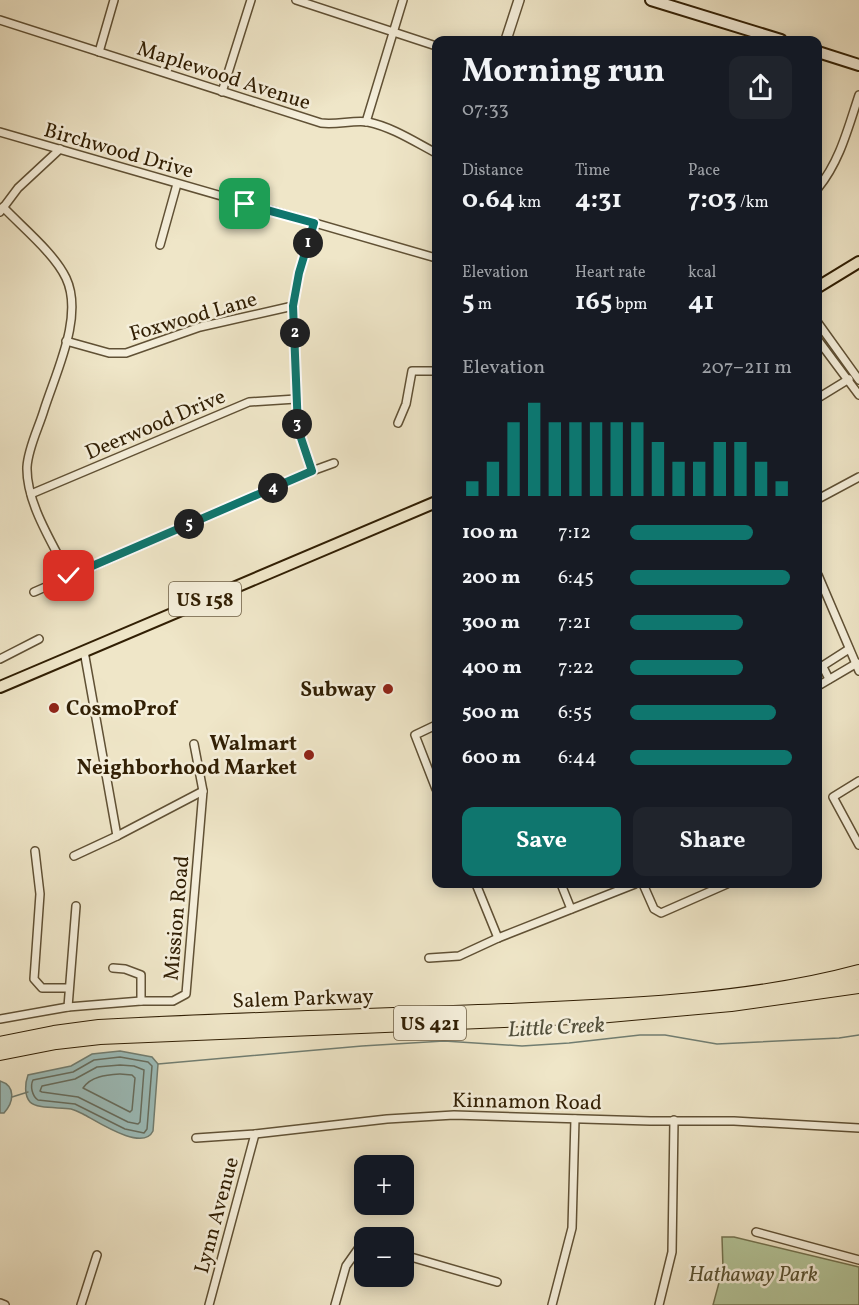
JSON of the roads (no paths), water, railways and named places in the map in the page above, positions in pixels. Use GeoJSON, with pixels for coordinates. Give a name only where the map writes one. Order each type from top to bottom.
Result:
{"type":"FeatureCollection","features":[{"type":"Feature","properties":{"kind":"highway","name":"Salem Parkway"},"geometry":{"type":"LineString","coordinates":[[0,1044],[54,1032],[99,1027],[630,1005],[763,990],[828,980],[859,972]]}},
{"type":"Feature","properties":{"kind":"highway","name":"Salem Parkway"},"geometry":{"type":"LineString","coordinates":[[0,1053],[56,1042],[100,1037],[631,1014],[720,1005],[859,986]]}},
{"type":"Feature","properties":{"kind":"main road"},"geometry":{"type":"LineString","coordinates":[[651,0],[767,36]]}},
{"type":"Feature","properties":{"kind":"main road"},"geometry":{"type":"LineString","coordinates":[[822,53],[859,65]]}},
{"type":"Feature","properties":{"kind":"main road"},"geometry":{"type":"LineString","coordinates":[[822,285],[859,262]]}},
{"type":"Feature","properties":{"kind":"main road","name":"US 158"},"geometry":{"type":"LineString","coordinates":[[0,687],[432,504]]}},
{"type":"Feature","properties":{"kind":"street"},"geometry":{"type":"LineString","coordinates":[[99,52],[114,0]]}},
{"type":"Feature","properties":{"kind":"street"},"geometry":{"type":"LineString","coordinates":[[222,92],[251,0]]}},
{"type":"Feature","properties":{"kind":"street"},"geometry":{"type":"LineString","coordinates":[[296,0],[432,45]]}},
{"type":"Feature","properties":{"kind":"street"},"geometry":{"type":"LineString","coordinates":[[366,122],[403,0]]}},
{"type":"Feature","properties":{"kind":"street"},"geometry":{"type":"LineString","coordinates":[[507,36],[519,0]]}},
{"type":"Feature","properties":{"kind":"street","name":"Maplewood Avenue"},"geometry":{"type":"LineString","coordinates":[[0,20],[321,123],[366,122],[432,151]]}},
{"type":"Feature","properties":{"kind":"street"},"geometry":{"type":"LineString","coordinates":[[822,183],[842,148],[859,95]]}},
{"type":"Feature","properties":{"kind":"street","name":"Birchwood Drive"},"geometry":{"type":"LineString","coordinates":[[0,132],[432,257]]}},
{"type":"Feature","properties":{"kind":"street"},"geometry":{"type":"LineString","coordinates":[[60,149],[18,189],[1,210],[55,261],[66,277],[72,293],[73,310],[66,341],[27,465],[33,503],[69,576]]}},
{"type":"Feature","properties":{"kind":"street"},"geometry":{"type":"LineString","coordinates":[[160,245],[177,184]]}},
{"type":"Feature","properties":{"kind":"street"},"geometry":{"type":"LineString","coordinates":[[312,471],[298,429],[293,306],[299,273],[314,223]]}},
{"type":"Feature","properties":{"kind":"street","name":"Foxwood Lane"},"geometry":{"type":"LineString","coordinates":[[66,341],[109,353],[126,353],[200,327],[293,306]]}},
{"type":"Feature","properties":{"kind":"street"},"geometry":{"type":"LineString","coordinates":[[822,329],[857,377],[847,380],[822,396]]}},
{"type":"Feature","properties":{"kind":"street"},"geometry":{"type":"LineString","coordinates":[[822,346],[859,395]]}},
{"type":"Feature","properties":{"kind":"street"},"geometry":{"type":"LineString","coordinates":[[398,423],[406,404],[412,371],[432,371]]}},
{"type":"Feature","properties":{"kind":"street","name":"Deerwood Drive"},"geometry":{"type":"LineString","coordinates":[[31,494],[249,402],[296,399]]}},
{"type":"Feature","properties":{"kind":"street"},"geometry":{"type":"LineString","coordinates":[[34,592],[334,463]]}},
{"type":"Feature","properties":{"kind":"street"},"geometry":{"type":"LineString","coordinates":[[822,497],[859,477]]}},
{"type":"Feature","properties":{"kind":"street"},"geometry":{"type":"LineString","coordinates":[[822,591],[858,666],[822,683]]}},
{"type":"Feature","properties":{"kind":"street"},"geometry":{"type":"LineString","coordinates":[[0,659],[39,639]]}},
{"type":"Feature","properties":{"kind":"street"},"geometry":{"type":"LineString","coordinates":[[829,679],[823,667],[824,664],[849,649]]}},
{"type":"Feature","properties":{"kind":"street"},"geometry":{"type":"LineString","coordinates":[[84,651],[117,836]]}},
{"type":"Feature","properties":{"kind":"street"},"geometry":{"type":"LineString","coordinates":[[432,727],[415,735],[432,779]]}},
{"type":"Feature","properties":{"kind":"street"},"geometry":{"type":"LineString","coordinates":[[74,856],[203,790],[194,744]]}},
{"type":"Feature","properties":{"kind":"street"},"geometry":{"type":"LineString","coordinates":[[859,781],[833,797],[859,845]]}},
{"type":"Feature","properties":{"kind":"street","name":"Mission Road"},"geometry":{"type":"LineString","coordinates":[[0,1019],[68,1006],[173,1001],[186,994],[203,790]]}},
{"type":"Feature","properties":{"kind":"street"},"geometry":{"type":"LineString","coordinates":[[35,851],[40,894],[34,980],[42,988],[69,988]]}},
{"type":"Feature","properties":{"kind":"street"},"geometry":{"type":"LineString","coordinates":[[479,888],[498,938]]}},
{"type":"Feature","properties":{"kind":"street"},"geometry":{"type":"LineString","coordinates":[[563,888],[571,909]]}},
{"type":"Feature","properties":{"kind":"street"},"geometry":{"type":"LineString","coordinates":[[429,958],[459,956],[498,938],[625,888]]}},
{"type":"Feature","properties":{"kind":"street"},"geometry":{"type":"LineString","coordinates":[[645,888],[654,909],[661,913],[718,888]]}},
{"type":"Feature","properties":{"kind":"street"},"geometry":{"type":"LineString","coordinates":[[68,1006],[76,906]]}},
{"type":"Feature","properties":{"kind":"street"},"geometry":{"type":"LineString","coordinates":[[113,968],[125,969],[141,975],[141,1001]]}},
{"type":"Feature","properties":{"kind":"street","name":"Kinnamon Road"},"geometry":{"type":"LineString","coordinates":[[196,1138],[255,1134],[387,1119],[454,1115],[776,1123],[859,1128]]}},
{"type":"Feature","properties":{"kind":"street"},"geometry":{"type":"LineString","coordinates":[[552,1305],[572,1227],[575,1119]]}},
{"type":"Feature","properties":{"kind":"street"},"geometry":{"type":"LineString","coordinates":[[659,1305],[672,1252],[674,1120]]}},
{"type":"Feature","properties":{"kind":"street","name":"Lynn Avenue"},"geometry":{"type":"LineString","coordinates":[[209,1305],[255,1134]]}},
{"type":"Feature","properties":{"kind":"street"},"geometry":{"type":"LineString","coordinates":[[756,1232],[859,1260]]}},
{"type":"Feature","properties":{"kind":"street"},"geometry":{"type":"LineString","coordinates":[[81,1305],[97,1255]]}},
{"type":"Feature","properties":{"kind":"street"},"geometry":{"type":"LineString","coordinates":[[335,1305],[346,1266],[354,1255]]}},
{"type":"Feature","properties":{"kind":"street"},"geometry":{"type":"LineString","coordinates":[[414,1258],[497,1282]]}},
{"type":"Feature","properties":{"kind":"street"},"geometry":{"type":"LineString","coordinates":[[0,1304],[5,1305]]}},
{"type":"Feature","properties":{"kind":"water"},"geometry":{"type":"Polygon","coordinates":[[[120,1051],[152,1057],[158,1064],[153,1131],[148,1137],[130,1137],[74,1110],[38,1106],[28,1099],[26,1082],[28,1075],[71,1066],[92,1054],[120,1051]]]}},
{"type":"Feature","properties":{"kind":"water"},"geometry":{"type":"Polygon","coordinates":[[[0,1081],[9,1087],[12,1095],[10,1104],[4,1113],[0,1113],[0,1081]]]}},
{"type":"Feature","properties":{"kind":"waterway","name":"Little Creek"},"geometry":{"type":"LineString","coordinates":[[158,1064],[444,1041],[522,1046],[640,1035],[665,1035],[717,1044],[859,1035]]}},
{"type":"Feature","properties":{"kind":"waterway","name":"Little Creek"},"geometry":{"type":"LineString","coordinates":[[12,1097],[28,1092]]}},
{"type":"Feature","properties":{"kind":"place","name":"Subway"},"geometry":{"type":"Point","coordinates":[388,689]}},
{"type":"Feature","properties":{"kind":"place","name":"CosmoProf"},"geometry":{"type":"Point","coordinates":[54,708]}},
{"type":"Feature","properties":{"kind":"place","name":"Walmart Neighborhood Market"},"geometry":{"type":"Point","coordinates":[309,755]}},
{"type":"Feature","properties":{"kind":"park label","name":"Hathaway Park"},"geometry":{"type":"Point","coordinates":[753,1274]}}]}
